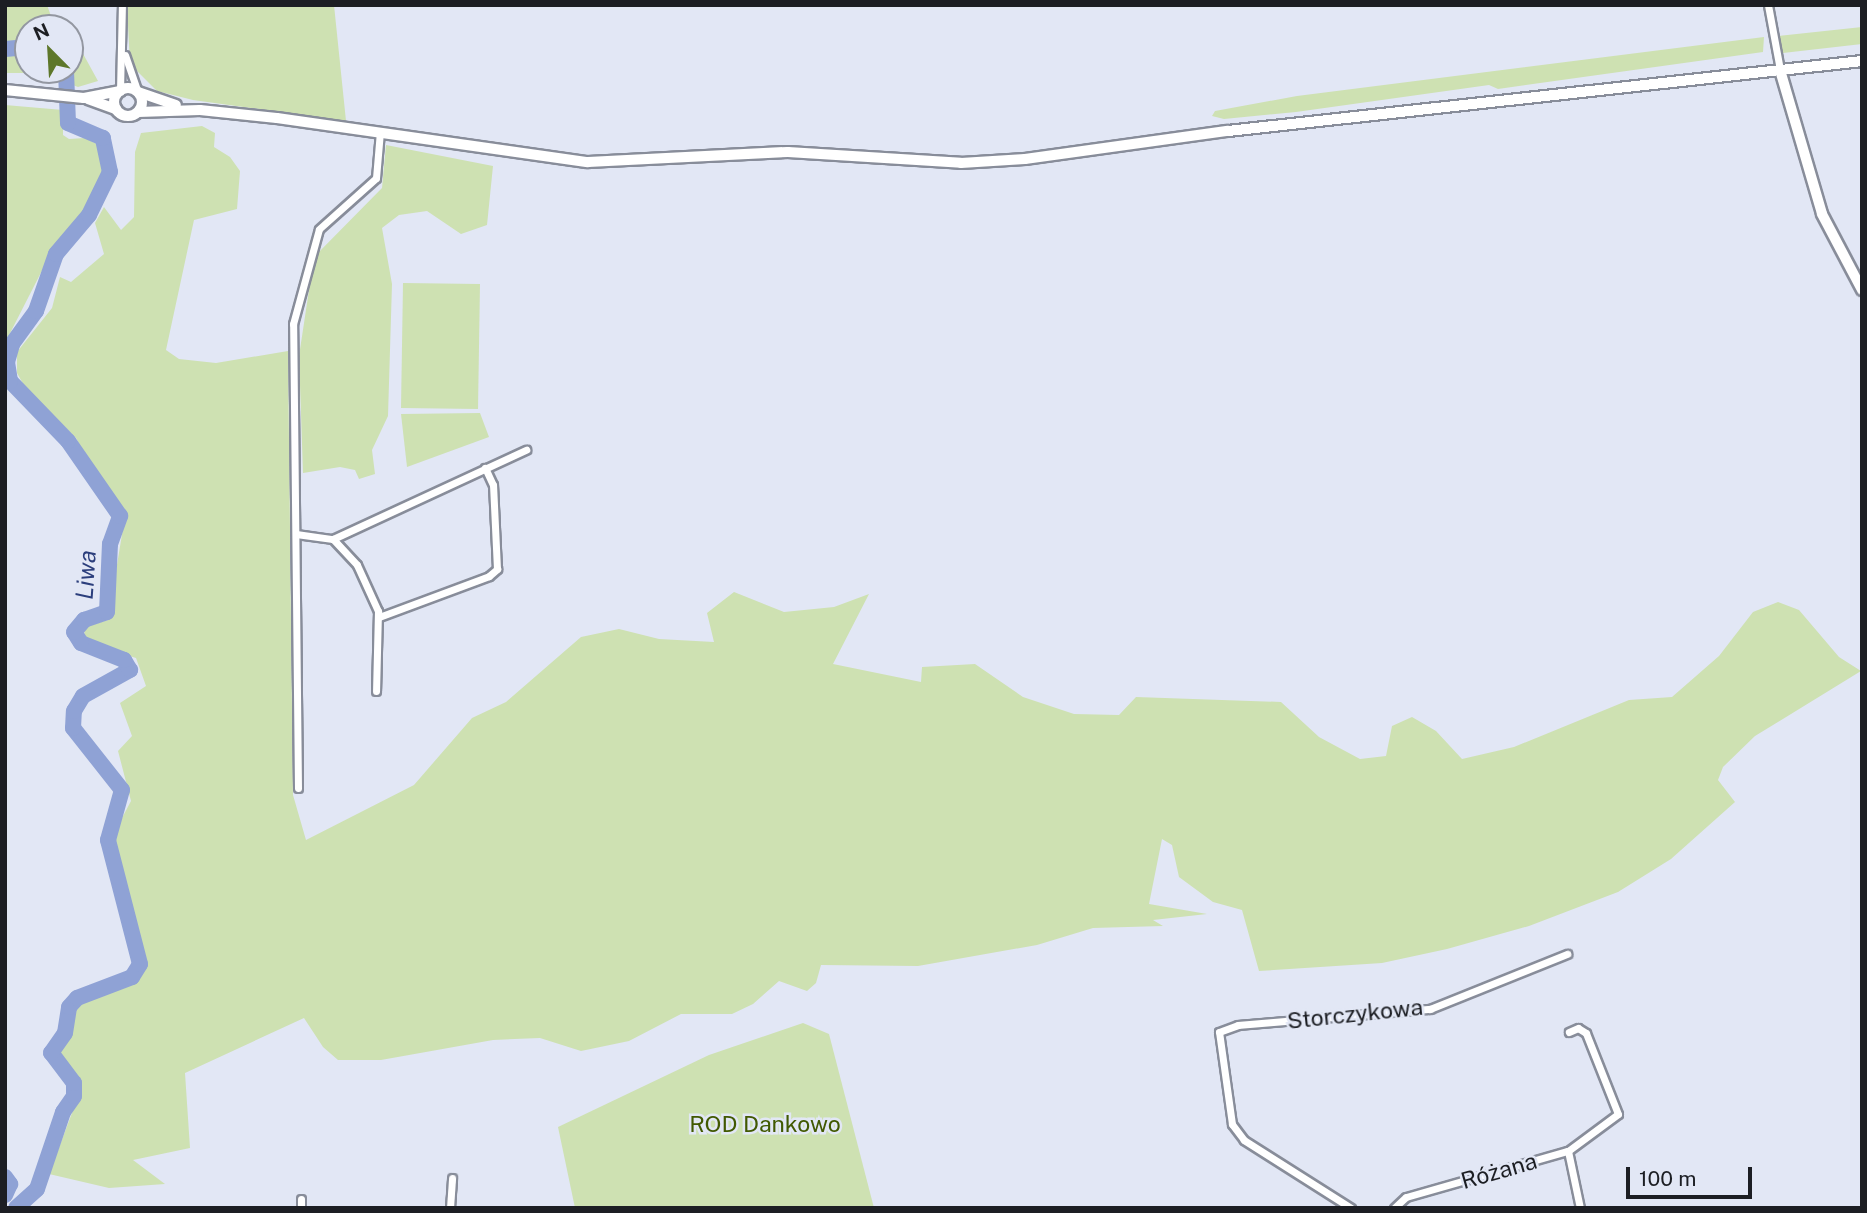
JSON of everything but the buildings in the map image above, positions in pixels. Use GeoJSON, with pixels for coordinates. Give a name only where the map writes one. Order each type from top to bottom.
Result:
{"type":"FeatureCollection","features":[{"type":"Feature","properties":{"kind":"main road"},"geometry":{"type":"LineString","coordinates":[[85,98],[120,91],[138,92],[159,102],[200,110],[380,131],[588,162],[769,152],[973,162],[1862,61]]}},
{"type":"Feature","properties":{"kind":"main road"},"geometry":{"type":"LineString","coordinates":[[1780,70],[1822,214],[1862,290]]}},
{"type":"Feature","properties":{"kind":"main road"},"geometry":{"type":"LineString","coordinates":[[5,90],[85,98],[116,109],[127,116],[138,112],[200,110]]}},
{"type":"Feature","properties":{"kind":"main road"},"geometry":{"type":"LineString","coordinates":[[116,109],[120,91]]}},
{"type":"Feature","properties":{"kind":"main road"},"geometry":{"type":"LineString","coordinates":[[138,92],[142,104],[138,112]]}},
{"type":"Feature","properties":{"kind":"street"},"geometry":{"type":"LineString","coordinates":[[120,91],[122,5]]}},
{"type":"Feature","properties":{"kind":"street"},"geometry":{"type":"LineString","coordinates":[[1768,5],[1780,70]]}},
{"type":"Feature","properties":{"kind":"street"},"geometry":{"type":"LineString","coordinates":[[123,47],[138,92]]}},
{"type":"Feature","properties":{"kind":"street"},"geometry":{"type":"LineString","coordinates":[[298,788],[293,342],[297,303],[324,222],[376,178],[380,131]]}},
{"type":"Feature","properties":{"kind":"street"},"geometry":{"type":"LineString","coordinates":[[296,534],[333,539],[526,450]]}},
{"type":"Feature","properties":{"kind":"street"},"geometry":{"type":"LineString","coordinates":[[379,617],[489,576],[497,569],[493,485],[485,468]]}},
{"type":"Feature","properties":{"kind":"street"},"geometry":{"type":"LineString","coordinates":[[333,539],[357,565],[379,617],[376,691]]}},
{"type":"Feature","properties":{"kind":"street","name":"Storczykowa"},"geometry":{"type":"LineString","coordinates":[[1351,1208],[1244,1140],[1232,1124],[1219,1032],[1238,1025],[1430,1009],[1567,954]]}},
{"type":"Feature","properties":{"kind":"street","name":"Różana"},"geometry":{"type":"LineString","coordinates":[[1394,1208],[1406,1197],[1567,1151],[1618,1114],[1586,1033],[1578,1028],[1569,1032]]}},
{"type":"Feature","properties":{"kind":"street","name":"Różana"},"geometry":{"type":"LineString","coordinates":[[1567,1151],[1580,1208]]}},
{"type":"Feature","properties":{"kind":"street"},"geometry":{"type":"LineString","coordinates":[[450,1208],[452,1178]]}},
{"type":"Feature","properties":{"kind":"green space"},"geometry":{"type":"Polygon","coordinates":[[[5,5],[47,5],[50,14],[14,14],[14,73],[5,73],[5,5]]]}},
{"type":"Feature","properties":{"kind":"green space"},"geometry":{"type":"Polygon","coordinates":[[[127,5],[334,5],[346,121],[193,100],[157,91],[130,64],[127,5]]]}},
{"type":"Feature","properties":{"kind":"green space"},"geometry":{"type":"Polygon","coordinates":[[[1862,27],[1862,44],[1783,53],[1777,36],[1862,27]]]}},
{"type":"Feature","properties":{"kind":"green space"},"geometry":{"type":"Polygon","coordinates":[[[1764,37],[1763,52],[1498,89],[1489,85],[1296,112],[1224,119],[1212,116],[1215,111],[1297,96],[1764,37]]]}},
{"type":"Feature","properties":{"kind":"green space"},"geometry":{"type":"Polygon","coordinates":[[[84,56],[98,81],[78,87],[70,84],[84,84],[84,56]]]}},
{"type":"Feature","properties":{"kind":"green space"},"geometry":{"type":"Polygon","coordinates":[[[5,105],[63,110],[63,135],[69,139],[85,138],[101,146],[107,170],[97,196],[53,249],[5,343],[5,105]]]}},
{"type":"Feature","properties":{"kind":"green space"},"geometry":{"type":"Polygon","coordinates":[[[202,126],[215,133],[214,147],[230,157],[240,171],[237,209],[194,220],[166,350],[179,359],[216,363],[288,351],[293,795],[306,840],[414,785],[472,718],[506,702],[581,637],[619,629],[659,639],[714,642],[707,613],[734,592],[784,612],[834,607],[869,594],[833,664],[921,682],[922,667],[975,664],[1023,697],[1074,714],[1119,715],[1136,697],[1281,702],[1319,737],[1360,759],[1386,756],[1392,726],[1412,717],[1436,731],[1462,759],[1514,747],[1629,700],[1672,697],[1719,656],[1753,612],[1778,602],[1799,610],[1839,657],[1861,671],[1755,736],[1723,767],[1718,780],[1735,802],[1671,859],[1618,892],[1529,926],[1447,949],[1382,963],[1259,971],[1242,910],[1213,902],[1179,877],[1172,845],[1162,839],[1149,904],[1207,914],[1153,920],[1163,926],[1093,928],[1037,945],[918,966],[821,965],[816,983],[807,991],[779,981],[753,1004],[732,1014],[681,1014],[629,1041],[581,1051],[540,1038],[493,1040],[381,1060],[338,1060],[323,1047],[304,1018],[185,1073],[190,1148],[133,1160],[165,1184],[109,1188],[49,1174],[81,1089],[55,1055],[71,1031],[72,1011],[85,999],[122,988],[142,973],[114,833],[131,801],[118,751],[132,736],[120,703],[146,686],[136,658],[97,646],[84,636],[85,627],[108,620],[124,522],[114,495],[99,482],[76,438],[26,389],[17,373],[17,352],[52,308],[60,277],[71,282],[104,254],[95,223],[104,207],[121,230],[134,217],[135,152],[141,133],[202,126]]]}},
{"type":"Feature","properties":{"kind":"green space"},"geometry":{"type":"Polygon","coordinates":[[[386,145],[493,166],[487,225],[461,234],[427,211],[399,215],[382,228],[392,284],[388,416],[372,450],[375,474],[359,479],[355,470],[340,467],[303,473],[299,356],[314,257],[382,188],[386,145]]]}},
{"type":"Feature","properties":{"kind":"green space"},"geometry":{"type":"Polygon","coordinates":[[[403,283],[480,284],[478,409],[401,408],[403,283]]]}},
{"type":"Feature","properties":{"kind":"green space"},"geometry":{"type":"Polygon","coordinates":[[[480,413],[489,437],[407,467],[401,414],[480,413]]]}},
{"type":"Feature","properties":{"kind":"green space","name":"ROD Dankowo"},"geometry":{"type":"Polygon","coordinates":[[[803,1023],[829,1034],[874,1208],[575,1208],[558,1127],[709,1055],[803,1023]]]}},
{"type":"Feature","properties":{"kind":"waterway","name":"Liwa"},"geometry":{"type":"LineString","coordinates":[[5,49],[14,48]]}},
{"type":"Feature","properties":{"kind":"waterway","name":"Liwa"},"geometry":{"type":"LineString","coordinates":[[16,1208],[37,1189],[63,1112],[74,1096],[74,1083],[51,1053],[65,1033],[69,1007],[77,998],[132,977],[140,964],[108,840],[122,790],[73,728],[74,711],[83,696],[130,670],[124,660],[81,643],[74,632],[84,620],[107,612],[110,544],[120,516],[68,441],[10,381],[7,362],[12,344],[36,311],[56,254],[89,215],[110,172],[103,138],[68,123],[67,84]]}},
{"type":"Feature","properties":{"kind":"waterway","name":"Liwa"},"geometry":{"type":"LineString","coordinates":[[5,1177],[10,1184],[5,1195]]}}]}
